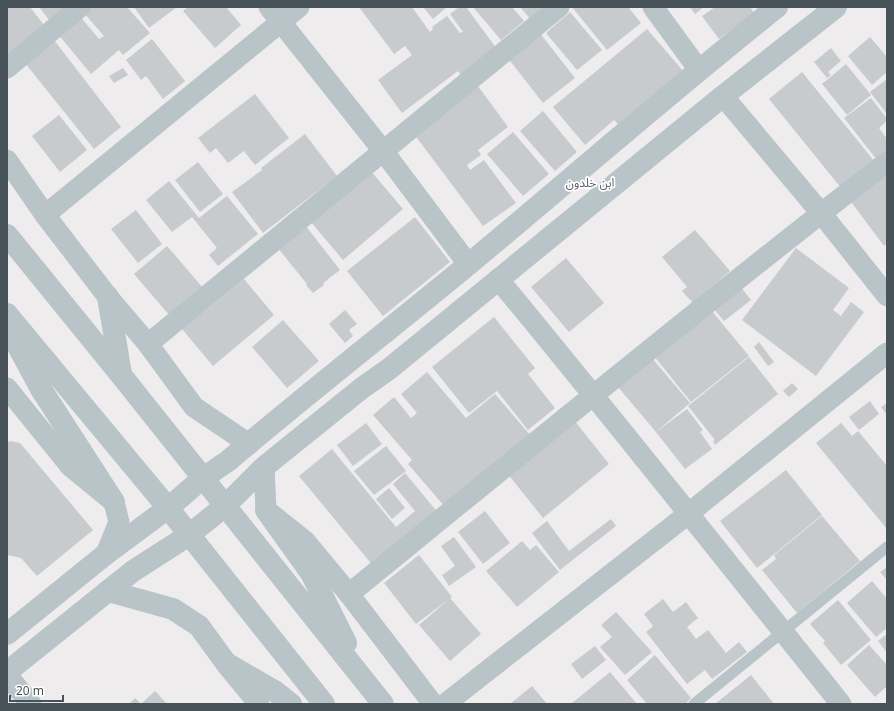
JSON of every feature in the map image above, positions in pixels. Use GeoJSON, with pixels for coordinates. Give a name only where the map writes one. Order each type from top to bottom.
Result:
{"type":"FeatureCollection","features":[{"type":"Feature","properties":{"kind":"street"},"geometry":{"type":"LineString","coordinates":[[7,68],[80,7]]}},
{"type":"Feature","properties":{"kind":"street"},"geometry":{"type":"LineString","coordinates":[[45,215],[274,15],[299,7]]}},
{"type":"Feature","properties":{"kind":"street"},"geometry":{"type":"LineString","coordinates":[[148,344],[559,7]]}},
{"type":"Feature","properties":{"kind":"street"},"geometry":{"type":"LineString","coordinates":[[653,7],[699,70]]}},
{"type":"Feature","properties":{"kind":"street"},"geometry":{"type":"LineString","coordinates":[[7,634],[106,554],[168,508],[203,478],[249,444],[777,7]]}},
{"type":"Feature","properties":{"kind":"street"},"geometry":{"type":"LineString","coordinates":[[31,704],[7,674],[133,571],[189,535],[225,506],[264,467],[362,388],[389,369],[723,96],[836,7]]}},
{"type":"Feature","properties":{"kind":"street"},"geometry":{"type":"LineString","coordinates":[[274,15],[384,152],[468,264]]}},
{"type":"Feature","properties":{"kind":"street"},"geometry":{"type":"LineString","coordinates":[[723,96],[821,213],[887,296]]}},
{"type":"Feature","properties":{"kind":"street"},"geometry":{"type":"LineString","coordinates":[[7,160],[45,215],[108,297],[148,344],[194,407],[249,444]]}},
{"type":"Feature","properties":{"kind":"street"},"geometry":{"type":"LineString","coordinates":[[350,594],[594,394],[887,162]]}},
{"type":"Feature","properties":{"kind":"street"},"geometry":{"type":"LineString","coordinates":[[7,235],[121,375],[383,704]]}},
{"type":"Feature","properties":{"kind":"street"},"geometry":{"type":"LineString","coordinates":[[498,279],[594,394],[782,632],[841,704]]}},
{"type":"Feature","properties":{"kind":"street"},"geometry":{"type":"LineString","coordinates":[[108,297],[121,375]]}},
{"type":"Feature","properties":{"kind":"street"},"geometry":{"type":"LineString","coordinates":[[7,314],[168,508],[324,704]]}},
{"type":"Feature","properties":{"kind":"street"},"geometry":{"type":"LineString","coordinates":[[7,325],[41,389],[114,502],[119,522],[106,554]]}},
{"type":"Feature","properties":{"kind":"street"},"geometry":{"type":"LineString","coordinates":[[445,704],[688,514],[887,353]]}},
{"type":"Feature","properties":{"kind":"street"},"geometry":{"type":"LineString","coordinates":[[7,388],[14,411],[70,466],[114,502]]}},
{"type":"Feature","properties":{"kind":"street"},"geometry":{"type":"LineString","coordinates":[[264,467],[266,510],[311,573],[367,685]]}},
{"type":"Feature","properties":{"kind":"street"},"geometry":{"type":"LineString","coordinates":[[266,510],[305,541],[350,594],[433,704]]}},
{"type":"Feature","properties":{"kind":"street"},"geometry":{"type":"LineString","coordinates":[[108,591],[173,609],[199,626],[226,664],[259,704]]}},
{"type":"Feature","properties":{"kind":"street"},"geometry":{"type":"LineString","coordinates":[[226,664],[276,692],[291,704]]}},
{"type":"Feature","properties":{"kind":"lane"},"geometry":{"type":"LineString","coordinates":[[694,704],[887,547]]}},
{"type":"Feature","properties":{"kind":"building"},"geometry":{"type":"Polygon","coordinates":[[[7,7],[30,7],[47,29],[11,57],[7,52],[7,7]]]}},
{"type":"Feature","properties":{"kind":"building"},"geometry":{"type":"Polygon","coordinates":[[[39,7],[68,7],[50,21],[39,7]]]}},
{"type":"Feature","properties":{"kind":"building"},"geometry":{"type":"Polygon","coordinates":[[[89,7],[127,7],[150,33],[123,55],[119,50],[91,74],[58,34],[79,15],[99,39],[104,36],[83,12],[89,7]]]}},
{"type":"Feature","properties":{"kind":"building"},"geometry":{"type":"Polygon","coordinates":[[[134,7],[177,7],[149,28],[134,7]]]}},
{"type":"Feature","properties":{"kind":"building"},"geometry":{"type":"Polygon","coordinates":[[[188,7],[226,7],[241,25],[215,48],[183,11],[188,7]]]}},
{"type":"Feature","properties":{"kind":"building"},"geometry":{"type":"Polygon","coordinates":[[[359,7],[412,7],[430,32],[433,29],[432,27],[447,16],[460,33],[463,32],[450,14],[459,7],[466,7],[497,49],[461,75],[458,71],[402,113],[378,80],[412,55],[405,46],[394,54],[359,7]]]}},
{"type":"Feature","properties":{"kind":"building"},"geometry":{"type":"Polygon","coordinates":[[[423,7],[447,7],[433,19],[423,7]]]}},
{"type":"Feature","properties":{"kind":"building"},"geometry":{"type":"Polygon","coordinates":[[[473,7],[512,7],[524,21],[501,40],[473,7]]]}},
{"type":"Feature","properties":{"kind":"building"},"geometry":{"type":"Polygon","coordinates":[[[520,7],[548,7],[531,20],[520,7]]]}},
{"type":"Feature","properties":{"kind":"building"},"geometry":{"type":"Polygon","coordinates":[[[572,7],[628,7],[641,23],[607,50],[572,7]]]}},
{"type":"Feature","properties":{"kind":"building"},"geometry":{"type":"Polygon","coordinates":[[[690,7],[704,7],[695,14],[690,7]]]}},
{"type":"Feature","properties":{"kind":"building"},"geometry":{"type":"Polygon","coordinates":[[[715,7],[750,7],[754,13],[719,39],[702,16],[715,7]]]}},
{"type":"Feature","properties":{"kind":"building"},"geometry":{"type":"Polygon","coordinates":[[[570,12],[602,50],[577,70],[546,33],[570,12]]]}},
{"type":"Feature","properties":{"kind":"building"},"geometry":{"type":"Polygon","coordinates":[[[647,29],[684,72],[620,126],[614,120],[585,145],[553,107],[647,29]]]}},
{"type":"Feature","properties":{"kind":"building"},"geometry":{"type":"Polygon","coordinates":[[[539,32],[575,78],[543,103],[507,57],[539,32]]]}},
{"type":"Feature","properties":{"kind":"building"},"geometry":{"type":"Polygon","coordinates":[[[870,37],[887,57],[887,72],[872,85],[848,56],[870,37]]]}},
{"type":"Feature","properties":{"kind":"building"},"geometry":{"type":"Polygon","coordinates":[[[152,39],[185,81],[163,99],[146,76],[141,80],[126,60],[152,39]]]}},
{"type":"Feature","properties":{"kind":"building"},"geometry":{"type":"Polygon","coordinates":[[[54,40],[121,127],[94,149],[25,63],[54,40]]]}},
{"type":"Feature","properties":{"kind":"building"},"geometry":{"type":"Polygon","coordinates":[[[831,48],[841,61],[828,72],[831,75],[827,78],[814,62],[831,48]]]}},
{"type":"Feature","properties":{"kind":"building"},"geometry":{"type":"Polygon","coordinates":[[[846,64],[871,95],[847,115],[822,84],[846,64]]]}},
{"type":"Feature","properties":{"kind":"building"},"geometry":{"type":"Polygon","coordinates":[[[123,68],[128,75],[114,83],[109,76],[123,68]]]}},
{"type":"Feature","properties":{"kind":"building"},"geometry":{"type":"Polygon","coordinates":[[[802,72],[875,162],[842,189],[769,99],[802,72]]]}},
{"type":"Feature","properties":{"kind":"building"},"geometry":{"type":"Polygon","coordinates":[[[887,79],[887,114],[870,92],[887,79]]]}},
{"type":"Feature","properties":{"kind":"building"},"geometry":{"type":"Polygon","coordinates":[[[478,86],[508,127],[478,150],[481,155],[467,165],[470,170],[484,160],[516,203],[483,226],[414,134],[478,86]]]}},
{"type":"Feature","properties":{"kind":"building"},"geometry":{"type":"Polygon","coordinates":[[[255,94],[289,138],[255,165],[244,151],[228,163],[216,148],[210,153],[198,138],[255,94]]]}},
{"type":"Feature","properties":{"kind":"building"},"geometry":{"type":"Polygon","coordinates":[[[871,98],[887,119],[887,121],[879,128],[887,139],[887,153],[877,160],[844,118],[871,98]]]}},
{"type":"Feature","properties":{"kind":"building"},"geometry":{"type":"Polygon","coordinates":[[[543,111],[577,152],[555,171],[520,131],[543,111]]]}},
{"type":"Feature","properties":{"kind":"building"},"geometry":{"type":"Polygon","coordinates":[[[59,115],[87,150],[60,172],[32,136],[59,115]]]}},
{"type":"Feature","properties":{"kind":"building"},"geometry":{"type":"Polygon","coordinates":[[[513,132],[549,174],[523,196],[487,154],[513,132]]]}},
{"type":"Feature","properties":{"kind":"building"},"geometry":{"type":"Polygon","coordinates":[[[305,134],[337,176],[263,233],[232,192],[262,170],[261,168],[305,134]]]}},
{"type":"Feature","properties":{"kind":"building"},"geometry":{"type":"Polygon","coordinates":[[[198,162],[223,194],[200,212],[175,180],[198,162]]]}},
{"type":"Feature","properties":{"kind":"building"},"geometry":{"type":"Polygon","coordinates":[[[370,170],[403,209],[343,260],[310,221],[370,170]]]}},
{"type":"Feature","properties":{"kind":"building"},"geometry":{"type":"Polygon","coordinates":[[[883,173],[887,178],[887,243],[884,246],[849,199],[883,173]]]}},
{"type":"Feature","properties":{"kind":"building"},"geometry":{"type":"Polygon","coordinates":[[[169,181],[199,218],[227,196],[258,234],[218,266],[209,255],[217,248],[192,217],[172,232],[146,200],[169,181]]]}},
{"type":"Feature","properties":{"kind":"building"},"geometry":{"type":"Polygon","coordinates":[[[136,210],[162,244],[138,263],[111,229],[136,210]]]}},
{"type":"Feature","properties":{"kind":"building"},"geometry":{"type":"Polygon","coordinates":[[[415,217],[450,262],[383,316],[347,271],[415,217]]]}},
{"type":"Feature","properties":{"kind":"building"},"geometry":{"type":"Polygon","coordinates":[[[305,225],[340,270],[313,293],[277,247],[305,225]]]}},
{"type":"Feature","properties":{"kind":"building"},"geometry":{"type":"Polygon","coordinates":[[[695,230],[730,271],[693,303],[682,291],[687,287],[662,257],[695,230]]]}},
{"type":"Feature","properties":{"kind":"building"},"geometry":{"type":"Polygon","coordinates":[[[167,246],[203,288],[170,316],[134,274],[167,246]]]}},
{"type":"Feature","properties":{"kind":"building"},"geometry":{"type":"Polygon","coordinates":[[[796,248],[849,288],[833,310],[841,316],[851,302],[864,312],[816,376],[742,320],[796,248]]]}},
{"type":"Feature","properties":{"kind":"building"},"geometry":{"type":"Polygon","coordinates":[[[566,258],[604,303],[569,332],[531,287],[566,258]]]}},
{"type":"Feature","properties":{"kind":"building"},"geometry":{"type":"Polygon","coordinates":[[[244,279],[274,315],[213,366],[177,323],[196,308],[201,314],[244,279]]]}},
{"type":"Feature","properties":{"kind":"building"},"geometry":{"type":"Polygon","coordinates":[[[741,287],[751,300],[724,321],[714,309],[741,287]]]}},
{"type":"Feature","properties":{"kind":"building"},"geometry":{"type":"Polygon","coordinates":[[[345,310],[357,324],[349,330],[353,336],[345,343],[329,324],[345,310]]]}},
{"type":"Feature","properties":{"kind":"building"},"geometry":{"type":"Polygon","coordinates":[[[711,310],[749,356],[691,402],[654,356],[711,310]]]}},
{"type":"Feature","properties":{"kind":"building"},"geometry":{"type":"Polygon","coordinates":[[[494,317],[535,368],[528,374],[555,408],[528,430],[497,391],[469,413],[432,367],[494,317]]]}},
{"type":"Feature","properties":{"kind":"building"},"geometry":{"type":"Polygon","coordinates":[[[283,320],[319,361],[287,388],[252,347],[283,320]]]}},
{"type":"Feature","properties":{"kind":"building"},"geometry":{"type":"Polygon","coordinates":[[[759,342],[774,362],[768,366],[754,347],[759,342]]]}},
{"type":"Feature","properties":{"kind":"building"},"geometry":{"type":"Polygon","coordinates":[[[749,357],[778,394],[715,445],[713,441],[715,440],[688,406],[749,357]]]}},
{"type":"Feature","properties":{"kind":"building"},"geometry":{"type":"Polygon","coordinates":[[[652,358],[690,403],[656,432],[618,387],[652,358]]]}},
{"type":"Feature","properties":{"kind":"building"},"geometry":{"type":"Polygon","coordinates":[[[427,372],[466,418],[495,394],[531,436],[445,507],[408,464],[412,460],[373,415],[394,397],[411,418],[417,413],[401,394],[427,372]]]}},
{"type":"Feature","properties":{"kind":"building"},"geometry":{"type":"Polygon","coordinates":[[[792,383],[798,389],[789,397],[783,391],[792,383]]]}},
{"type":"Feature","properties":{"kind":"building"},"geometry":{"type":"Polygon","coordinates":[[[870,401],[879,414],[859,430],[849,417],[870,401]]]}},
{"type":"Feature","properties":{"kind":"building"},"geometry":{"type":"Polygon","coordinates":[[[887,403],[887,415],[881,407],[887,403]]]}},
{"type":"Feature","properties":{"kind":"building"},"geometry":{"type":"Polygon","coordinates":[[[687,409],[703,430],[700,432],[712,449],[685,469],[656,432],[687,409]]]}},
{"type":"Feature","properties":{"kind":"building"},"geometry":{"type":"Polygon","coordinates":[[[574,420],[609,464],[543,518],[507,473],[574,420]]]}},
{"type":"Feature","properties":{"kind":"building"},"geometry":{"type":"Polygon","coordinates":[[[366,423],[382,444],[353,466],[337,445],[366,423]]]}},
{"type":"Feature","properties":{"kind":"building"},"geometry":{"type":"Polygon","coordinates":[[[841,423],[852,436],[858,431],[887,466],[887,529],[816,443],[841,423]]]}},
{"type":"Feature","properties":{"kind":"building"},"geometry":{"type":"Polygon","coordinates":[[[10,441],[20,443],[93,530],[37,576],[21,558],[7,555],[7,443],[10,441]]]}},
{"type":"Feature","properties":{"kind":"building"},"geometry":{"type":"Polygon","coordinates":[[[386,446],[406,471],[374,495],[354,471],[386,446]]]}},
{"type":"Feature","properties":{"kind":"building"},"geometry":{"type":"Polygon","coordinates":[[[332,449],[396,527],[415,511],[393,484],[405,473],[439,514],[374,567],[299,476],[332,449]]]}},
{"type":"Feature","properties":{"kind":"building"},"geometry":{"type":"Polygon","coordinates":[[[786,470],[822,515],[757,568],[720,521],[786,470]]]}},
{"type":"Feature","properties":{"kind":"building"},"geometry":{"type":"Polygon","coordinates":[[[389,488],[405,508],[392,519],[376,499],[389,488]]]}},
{"type":"Feature","properties":{"kind":"building"},"geometry":{"type":"Polygon","coordinates":[[[485,511],[510,543],[483,564],[458,532],[485,511]]]}},
{"type":"Feature","properties":{"kind":"building"},"geometry":{"type":"Polygon","coordinates":[[[822,516],[860,561],[797,613],[762,570],[776,559],[774,555],[822,516]]]}},
{"type":"Feature","properties":{"kind":"building"},"geometry":{"type":"Polygon","coordinates":[[[611,519],[616,526],[560,570],[532,533],[547,521],[569,551],[611,519]]]}},
{"type":"Feature","properties":{"kind":"building"},"geometry":{"type":"Polygon","coordinates":[[[454,537],[476,567],[449,586],[442,575],[455,566],[441,546],[454,537]]]}},
{"type":"Feature","properties":{"kind":"building"},"geometry":{"type":"Polygon","coordinates":[[[522,541],[530,550],[536,545],[559,572],[517,607],[486,571],[522,541]]]}},
{"type":"Feature","properties":{"kind":"building"},"geometry":{"type":"Polygon","coordinates":[[[419,555],[452,597],[450,598],[481,634],[450,661],[419,625],[449,599],[416,624],[384,583],[419,555]]]}},
{"type":"Feature","properties":{"kind":"building"},"geometry":{"type":"Polygon","coordinates":[[[887,567],[887,580],[880,572],[887,567]]]}},
{"type":"Feature","properties":{"kind":"building"},"geometry":{"type":"Polygon","coordinates":[[[872,581],[887,599],[887,628],[876,637],[847,603],[872,581]]]}},
{"type":"Feature","properties":{"kind":"building"},"geometry":{"type":"Polygon","coordinates":[[[663,599],[673,612],[686,602],[698,618],[687,627],[696,639],[708,630],[726,653],[739,642],[747,652],[712,679],[705,670],[687,684],[646,632],[653,626],[644,614],[663,599]]]}},
{"type":"Feature","properties":{"kind":"building"},"geometry":{"type":"Polygon","coordinates":[[[838,600],[871,640],[841,665],[823,643],[825,641],[810,624],[838,600]]]}},
{"type":"Feature","properties":{"kind":"building"},"geometry":{"type":"Polygon","coordinates":[[[616,612],[652,652],[625,675],[600,647],[612,637],[601,625],[616,612]]]}},
{"type":"Feature","properties":{"kind":"building"},"geometry":{"type":"Polygon","coordinates":[[[887,634],[887,653],[878,641],[887,634]]]}},
{"type":"Feature","properties":{"kind":"building"},"geometry":{"type":"Polygon","coordinates":[[[869,645],[887,665],[887,686],[875,697],[847,665],[869,645]]]}},
{"type":"Feature","properties":{"kind":"building"},"geometry":{"type":"Polygon","coordinates":[[[595,646],[606,660],[582,679],[571,664],[595,646]]]}},
{"type":"Feature","properties":{"kind":"building"},"geometry":{"type":"Polygon","coordinates":[[[655,655],[691,698],[685,704],[647,704],[627,680],[655,655]]]}},
{"type":"Feature","properties":{"kind":"building"},"geometry":{"type":"Polygon","coordinates":[[[610,672],[637,704],[571,704],[610,672]]]}},
{"type":"Feature","properties":{"kind":"building"},"geometry":{"type":"Polygon","coordinates":[[[751,675],[774,704],[715,704],[751,675]]]}},
{"type":"Feature","properties":{"kind":"building"},"geometry":{"type":"Polygon","coordinates":[[[532,686],[547,704],[510,704],[532,686]]]}},
{"type":"Feature","properties":{"kind":"building"},"geometry":{"type":"Polygon","coordinates":[[[155,691],[167,704],[141,704],[155,691]]]}},
{"type":"Feature","properties":{"kind":"building"},"geometry":{"type":"Polygon","coordinates":[[[135,698],[141,704],[129,704],[135,698]]]}},
{"type":"Feature","properties":{"kind":"district","name":"ابن خلدون"},"geometry":{"type":"Point","coordinates":[590,183]}}]}
